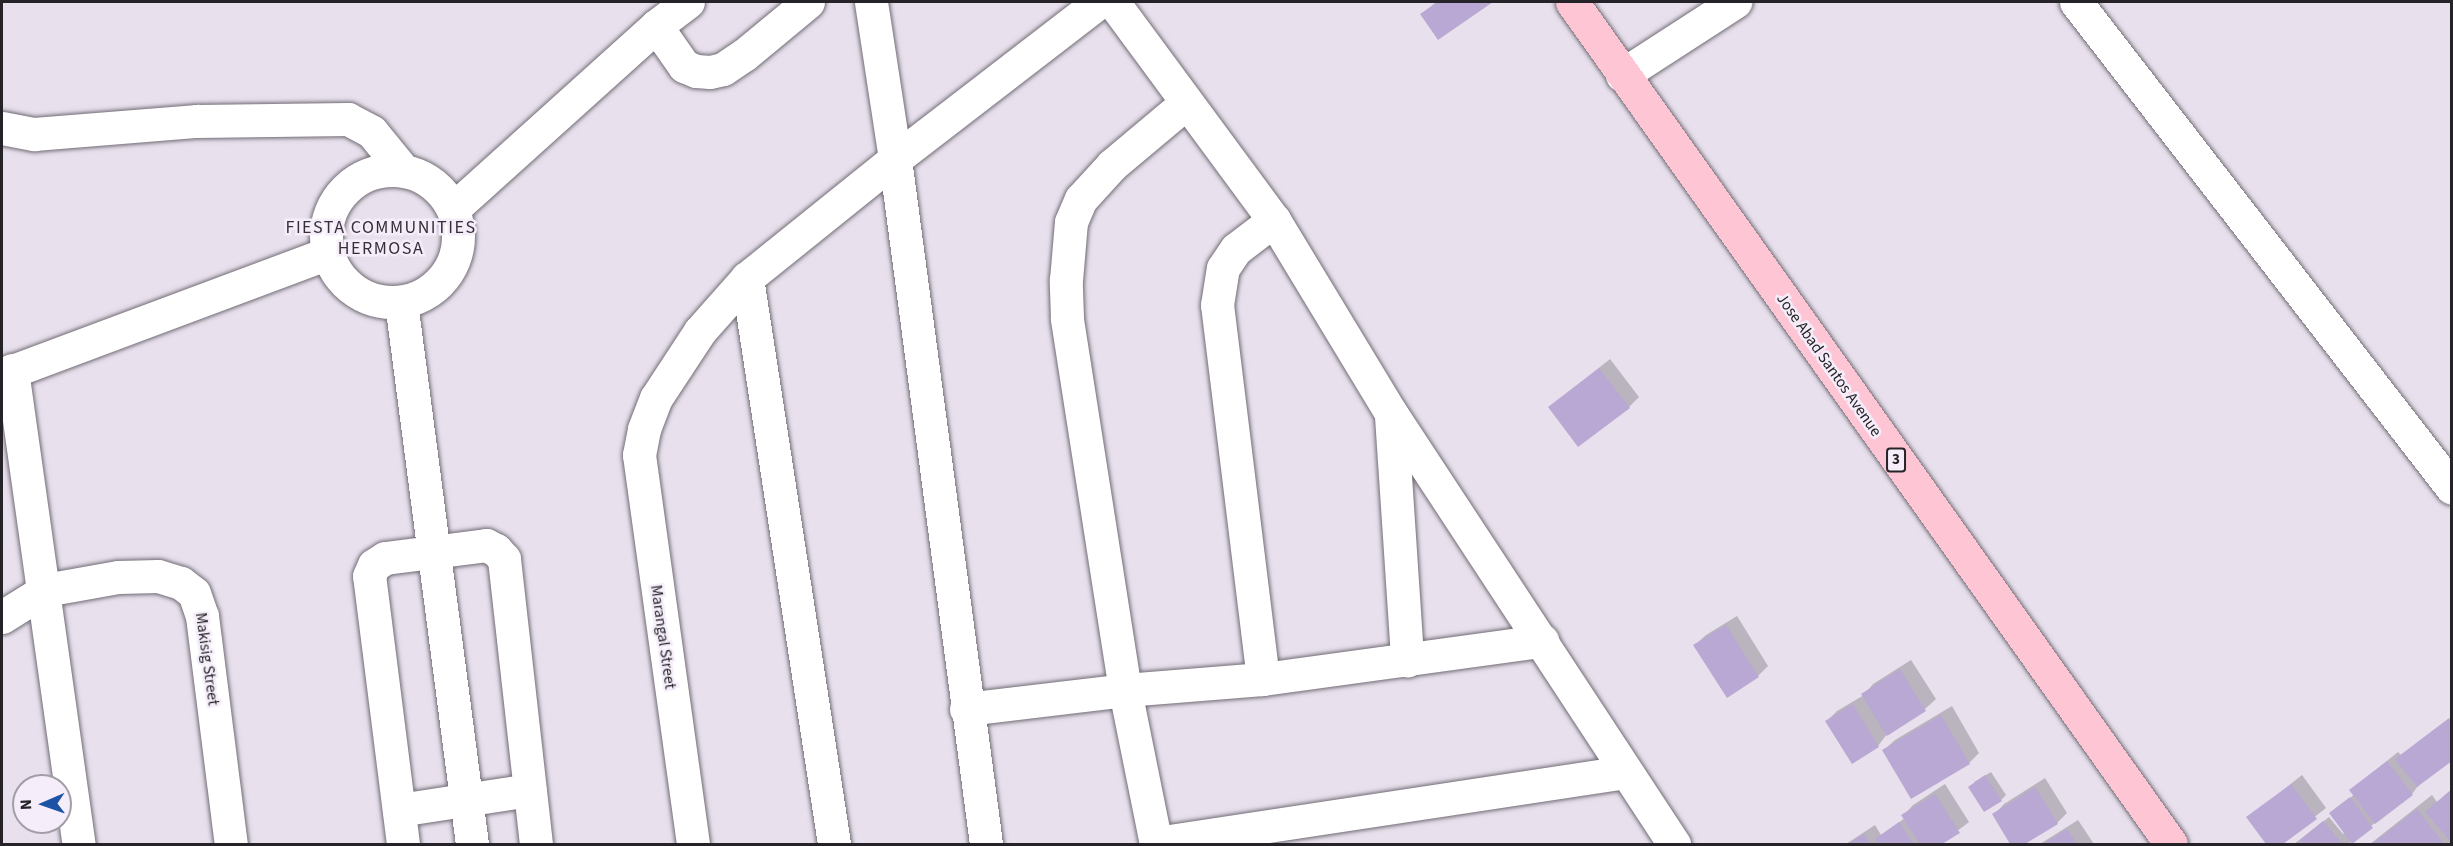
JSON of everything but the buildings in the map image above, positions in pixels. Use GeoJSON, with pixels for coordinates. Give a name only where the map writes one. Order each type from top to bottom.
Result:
{"type":"FeatureCollection","features":[{"type":"Feature","properties":{"kind":"highway","name":"Jose Abad Santos Avenue"},"geometry":{"type":"LineString","coordinates":[[1572,2],[2171,844]]}},
{"type":"Feature","properties":{"kind":"street"},"geometry":{"type":"LineString","coordinates":[[453,209],[656,26],[688,2]]}},
{"type":"Feature","properties":{"kind":"street"},"geometry":{"type":"LineString","coordinates":[[656,26],[684,66],[696,71],[710,72],[723,69],[744,55],[808,2]]}},
{"type":"Feature","properties":{"kind":"street"},"geometry":{"type":"LineString","coordinates":[[871,2],[895,159],[966,709],[986,844]]}},
{"type":"Feature","properties":{"kind":"street","name":"Marangal Street"},"geometry":{"type":"LineString","coordinates":[[693,844],[639,455],[644,429],[656,398],[700,331],[747,278],[895,159],[1099,2]]}},
{"type":"Feature","properties":{"kind":"street"},"geometry":{"type":"LineString","coordinates":[[1113,2],[1274,220],[1391,413],[1674,844]]}},
{"type":"Feature","properties":{"kind":"street"},"geometry":{"type":"LineString","coordinates":[[1622,75],[1735,2]]}},
{"type":"Feature","properties":{"kind":"street"},"geometry":{"type":"LineString","coordinates":[[2076,2],[2451,488]]}},
{"type":"Feature","properties":{"kind":"street"},"geometry":{"type":"LineString","coordinates":[[1186,103],[1112,165],[1081,199],[1071,222],[1068,250],[1067,318],[1125,690],[1156,844],[1625,772]]}},
{"type":"Feature","properties":{"kind":"street"},"geometry":{"type":"LineString","coordinates":[[2,128],[34,134],[197,121],[348,119],[372,132],[403,170]]}},
{"type":"Feature","properties":{"kind":"street"},"geometry":{"type":"LineString","coordinates":[[381,170],[403,170],[424,177],[441,190],[453,209],[458,229],[457,249],[450,269],[437,285],[421,296],[401,302],[382,302],[356,291],[335,270],[328,253],[326,231],[331,210],[343,191],[360,177],[381,170]]}},
{"type":"Feature","properties":{"kind":"street"},"geometry":{"type":"LineString","coordinates":[[1263,679],[1217,305],[1223,268],[1236,249],[1274,220]]}},
{"type":"Feature","properties":{"kind":"street"},"geometry":{"type":"LineString","coordinates":[[79,844],[45,590],[7,373],[328,253]]}},
{"type":"Feature","properties":{"kind":"street"},"geometry":{"type":"LineString","coordinates":[[747,278],[834,844]]}},
{"type":"Feature","properties":{"kind":"street"},"geometry":{"type":"LineString","coordinates":[[401,302],[472,844]]}},
{"type":"Feature","properties":{"kind":"street"},"geometry":{"type":"LineString","coordinates":[[1391,413],[1407,660]]}},
{"type":"Feature","properties":{"kind":"street"},"geometry":{"type":"LineString","coordinates":[[403,844],[369,576],[374,565],[385,558],[434,549],[486,545],[496,550],[504,559],[536,844]]}},
{"type":"Feature","properties":{"kind":"street","name":"Makisig Street"},"geometry":{"type":"LineString","coordinates":[[45,590],[118,577],[158,576],[182,583],[194,593],[202,616],[231,844]]}},
{"type":"Feature","properties":{"kind":"street"},"geometry":{"type":"LineString","coordinates":[[2,617],[45,590]]}},
{"type":"Feature","properties":{"kind":"street"},"geometry":{"type":"LineString","coordinates":[[966,709],[1125,690],[1263,679],[1542,641]]}},
{"type":"Feature","properties":{"kind":"street"},"geometry":{"type":"LineString","coordinates":[[399,810],[529,790]]}},
{"type":"Feature","properties":{"kind":"district","name":"FIESTA COMMUNITIES HERMOSA"},"geometry":{"type":"Point","coordinates":[381,239]}}]}
